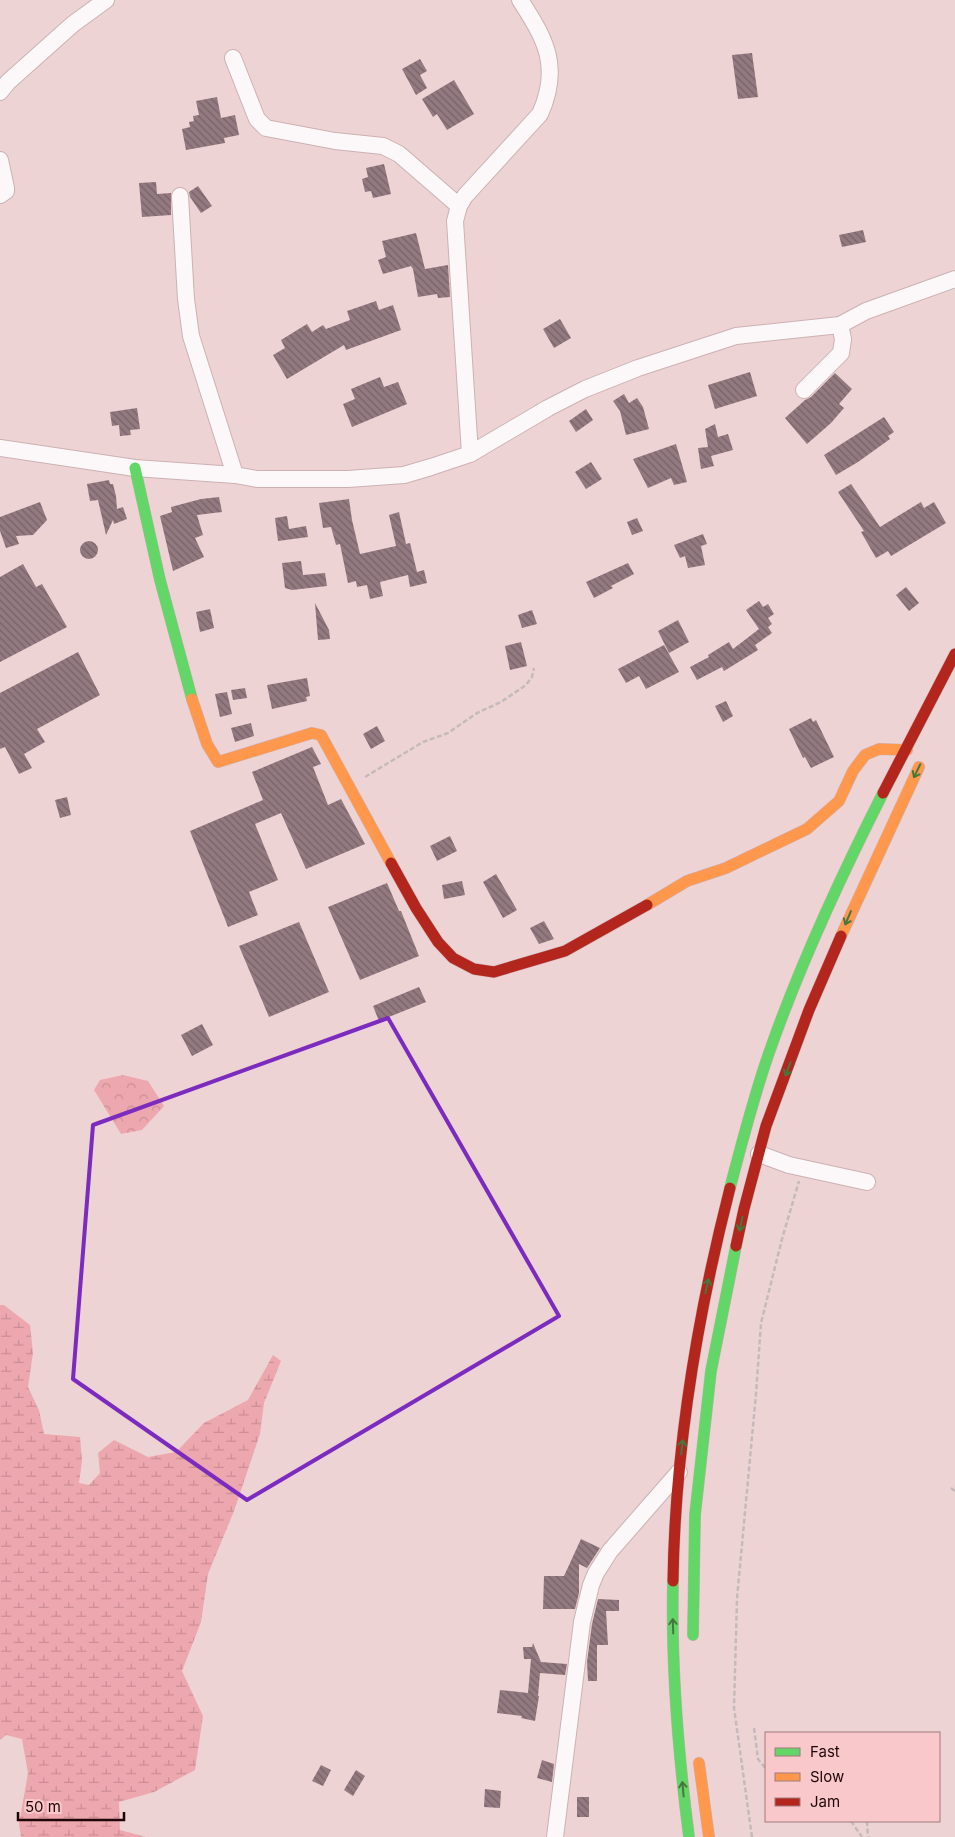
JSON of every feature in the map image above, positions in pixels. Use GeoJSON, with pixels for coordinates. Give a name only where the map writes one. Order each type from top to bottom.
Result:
{"type":"FeatureCollection","features":[{"type":"Feature","properties":{"kind":"main road"},"geometry":{"type":"LineString","coordinates":[[135,468],[160,580],[193,701],[206,744],[216,761],[218,762],[312,733],[321,735],[416,908],[438,942],[453,958],[474,969],[494,972],[565,951],[625,919],[687,881],[726,868],[807,828],[839,801],[853,771],[865,754],[879,749],[907,750]]}},
{"type":"Feature","properties":{"kind":"main road"},"geometry":{"type":"LineString","coordinates":[[689,1837],[680,1754],[673,1618],[678,1472],[693,1360],[723,1213],[757,1089],[804,967],[848,865],[955,654]]}},
{"type":"Feature","properties":{"kind":"main road"},"geometry":{"type":"LineString","coordinates":[[693,1644],[692,1606],[695,1515],[711,1371],[744,1208],[766,1126],[809,1010],[856,900],[926,753]]}},
{"type":"Feature","properties":{"kind":"main road"},"geometry":{"type":"LineString","coordinates":[[698,1748],[709,1837]]}},
{"type":"Feature","properties":{"kind":"street"},"geometry":{"type":"LineString","coordinates":[[0,92],[8,82],[73,24],[106,0]]}},
{"type":"Feature","properties":{"kind":"street"},"geometry":{"type":"LineString","coordinates":[[470,454],[455,221],[465,196],[540,114],[545,103],[551,72],[546,48],[533,20],[520,0]]}},
{"type":"Feature","properties":{"kind":"street"},"geometry":{"type":"LineString","coordinates":[[233,58],[257,119],[266,128],[335,141],[383,146],[399,154],[460,206]]}},
{"type":"Feature","properties":{"kind":"street"},"geometry":{"type":"LineString","coordinates":[[0,160],[6,191],[0,195]]}},
{"type":"Feature","properties":{"kind":"street"},"geometry":{"type":"LineString","coordinates":[[180,196],[186,299],[191,336],[234,475]]}},
{"type":"Feature","properties":{"kind":"street"},"geometry":{"type":"LineString","coordinates":[[0,448],[135,468],[234,475],[257,479],[348,479],[404,475],[470,454],[548,408],[585,389],[655,362],[736,336],[840,325],[866,311],[955,279]]}},
{"type":"Feature","properties":{"kind":"street"},"geometry":{"type":"LineString","coordinates":[[804,390],[841,353],[843,338],[840,325]]}},
{"type":"Feature","properties":{"kind":"street"},"geometry":{"type":"LineString","coordinates":[[759,1154],[803,1168],[867,1182]]}},
{"type":"Feature","properties":{"kind":"street"},"geometry":{"type":"LineString","coordinates":[[555,1837],[582,1622],[591,1585],[610,1551],[678,1472]]}},
{"type":"Feature","properties":{"kind":"path"},"geometry":{"type":"LineString","coordinates":[[339,768],[353,778],[364,778],[422,742],[448,733],[477,713],[509,697],[526,685],[532,677],[534,668]]}},
{"type":"Feature","properties":{"kind":"path"},"geometry":{"type":"LineString","coordinates":[[752,1837],[734,1708],[737,1598],[761,1323],[782,1239],[803,1168]]}},
{"type":"Feature","properties":{"kind":"path"},"geometry":{"type":"LineString","coordinates":[[951,1488],[955,1491]]}},
{"type":"Feature","properties":{"kind":"path"},"geometry":{"type":"LineString","coordinates":[[754,1728],[758,1758],[765,1768]]}},
{"type":"Feature","properties":{"kind":"path"},"geometry":{"type":"LineString","coordinates":[[852,1822],[862,1837]]}},
{"type":"Feature","properties":{"kind":"path"},"geometry":{"type":"LineString","coordinates":[[867,1822],[868,1837]]}},
{"type":"Feature","properties":{"kind":"highlighted area"},"geometry":{"type":"Polygon","coordinates":[[[388,1018],[559,1316],[247,1500],[73,1379],[93,1125],[388,1018]]]}},
{"type":"Feature","properties":{"kind":"green space"},"geometry":{"type":"Polygon","coordinates":[[[123,1075],[148,1081],[164,1106],[142,1130],[121,1134],[94,1090],[100,1080],[123,1075]]]}},
{"type":"Feature","properties":{"kind":"green space"},"geometry":{"type":"Polygon","coordinates":[[[0,1305],[4,1305],[30,1325],[33,1353],[28,1387],[39,1410],[44,1434],[80,1437],[82,1461],[79,1483],[89,1485],[100,1473],[98,1453],[114,1440],[148,1457],[176,1452],[204,1423],[248,1400],[273,1355],[281,1361],[264,1403],[260,1434],[234,1511],[208,1574],[201,1622],[182,1671],[203,1716],[195,1770],[154,1792],[119,1802],[120,1830],[146,1837],[21,1837],[19,1824],[28,1773],[22,1739],[6,1735],[0,1740],[0,1305]]]}},
{"type":"Feature","properties":{"kind":"building"},"geometry":{"type":"Polygon","coordinates":[[[752,53],[758,97],[738,99],[732,55],[752,53]]]}},
{"type":"Feature","properties":{"kind":"building"},"geometry":{"type":"Polygon","coordinates":[[[420,59],[427,71],[420,75],[427,88],[416,95],[402,69],[420,59]]]}},
{"type":"Feature","properties":{"kind":"building"},"geometry":{"type":"Polygon","coordinates":[[[454,80],[474,114],[447,130],[437,114],[433,117],[422,99],[454,80]]]}},
{"type":"Feature","properties":{"kind":"building"},"geometry":{"type":"Polygon","coordinates":[[[217,97],[221,118],[235,115],[239,135],[224,138],[225,143],[186,150],[182,129],[190,127],[189,122],[194,121],[193,116],[199,115],[196,101],[217,97]]]}},
{"type":"Feature","properties":{"kind":"building"},"geometry":{"type":"Polygon","coordinates":[[[384,164],[391,194],[373,198],[371,191],[365,192],[362,179],[368,177],[366,168],[384,164]]]}},
{"type":"Feature","properties":{"kind":"building"},"geometry":{"type":"Polygon","coordinates":[[[156,182],[157,194],[171,193],[171,215],[142,217],[139,183],[156,182]]]}},
{"type":"Feature","properties":{"kind":"building"},"geometry":{"type":"Polygon","coordinates":[[[198,186],[212,206],[201,213],[190,197],[189,192],[198,186]]]}},
{"type":"Feature","properties":{"kind":"building"},"geometry":{"type":"Polygon","coordinates":[[[863,230],[866,242],[842,247],[839,235],[863,230]]]}},
{"type":"Feature","properties":{"kind":"building"},"geometry":{"type":"Polygon","coordinates":[[[416,233],[425,269],[448,265],[450,297],[438,298],[437,294],[418,297],[411,266],[383,274],[378,260],[386,257],[382,241],[416,233]]]}},
{"type":"Feature","properties":{"kind":"building"},"geometry":{"type":"Polygon","coordinates":[[[376,301],[379,310],[393,305],[401,330],[346,350],[344,345],[287,379],[273,355],[285,348],[281,340],[307,324],[312,332],[323,325],[326,329],[350,320],[347,311],[376,301]]]}},
{"type":"Feature","properties":{"kind":"building"},"geometry":{"type":"Polygon","coordinates":[[[560,319],[571,338],[554,348],[543,329],[560,319]]]}},
{"type":"Feature","properties":{"kind":"building"},"geometry":{"type":"Polygon","coordinates":[[[750,372],[757,396],[715,409],[708,385],[750,372]]]}},
{"type":"Feature","properties":{"kind":"building"},"geometry":{"type":"Polygon","coordinates":[[[835,373],[852,389],[839,404],[844,408],[831,423],[807,444],[785,418],[811,397],[835,373]]]}},
{"type":"Feature","properties":{"kind":"building"},"geometry":{"type":"Polygon","coordinates":[[[380,377],[384,387],[398,382],[407,404],[352,427],[343,404],[355,399],[351,389],[380,377]]]}},
{"type":"Feature","properties":{"kind":"building"},"geometry":{"type":"Polygon","coordinates":[[[624,394],[629,403],[637,398],[643,407],[649,429],[626,435],[620,411],[613,401],[624,394]]]}},
{"type":"Feature","properties":{"kind":"building"},"geometry":{"type":"Polygon","coordinates":[[[137,408],[140,429],[130,430],[131,435],[120,436],[119,425],[112,426],[110,412],[137,408]]]}},
{"type":"Feature","properties":{"kind":"building"},"geometry":{"type":"Polygon","coordinates":[[[586,409],[593,420],[576,432],[569,421],[586,409]]]}},
{"type":"Feature","properties":{"kind":"building"},"geometry":{"type":"Polygon","coordinates":[[[884,417],[894,432],[888,436],[890,439],[836,475],[824,455],[884,417]]]}},
{"type":"Feature","properties":{"kind":"building"},"geometry":{"type":"Polygon","coordinates":[[[715,424],[718,437],[728,434],[733,450],[711,456],[714,466],[701,469],[698,448],[708,447],[705,429],[715,424]]]}},
{"type":"Feature","properties":{"kind":"building"},"geometry":{"type":"Polygon","coordinates":[[[676,444],[687,482],[674,485],[671,478],[648,488],[633,459],[676,444]]]}},
{"type":"Feature","properties":{"kind":"building"},"geometry":{"type":"Polygon","coordinates":[[[591,462],[602,479],[586,489],[575,472],[591,462]]]}},
{"type":"Feature","properties":{"kind":"building"},"geometry":{"type":"Polygon","coordinates":[[[109,480],[110,484],[113,484],[117,509],[123,507],[127,519],[114,524],[113,520],[106,535],[98,500],[90,501],[87,484],[109,480]]]}},
{"type":"Feature","properties":{"kind":"building"},"geometry":{"type":"Polygon","coordinates":[[[851,484],[880,527],[921,502],[924,508],[934,502],[946,523],[891,556],[888,551],[876,558],[861,532],[864,531],[838,492],[851,484]]]}},
{"type":"Feature","properties":{"kind":"building"},"geometry":{"type":"Polygon","coordinates":[[[219,497],[222,512],[197,515],[203,535],[195,538],[204,557],[173,571],[160,516],[172,512],[171,507],[201,499],[219,497]]]}},
{"type":"Feature","properties":{"kind":"building"},"geometry":{"type":"Polygon","coordinates":[[[349,499],[360,554],[396,546],[389,515],[399,512],[406,544],[410,543],[417,572],[424,570],[427,583],[410,587],[408,575],[380,582],[383,596],[370,599],[367,585],[357,587],[356,581],[348,583],[340,544],[336,545],[331,527],[323,528],[319,503],[349,499]]]}},
{"type":"Feature","properties":{"kind":"building"},"geometry":{"type":"Polygon","coordinates":[[[40,502],[47,520],[33,535],[16,536],[19,544],[6,548],[0,531],[0,517],[40,502]]]}},
{"type":"Feature","properties":{"kind":"building"},"geometry":{"type":"Polygon","coordinates":[[[287,516],[289,529],[306,526],[308,537],[278,541],[275,518],[287,516]]]}},
{"type":"Feature","properties":{"kind":"building"},"geometry":{"type":"Polygon","coordinates":[[[637,518],[643,531],[632,535],[627,522],[637,518]]]}},
{"type":"Feature","properties":{"kind":"building"},"geometry":{"type":"Polygon","coordinates":[[[703,534],[707,544],[701,546],[705,565],[688,568],[685,556],[680,558],[674,545],[703,534]]]}},
{"type":"Feature","properties":{"kind":"building"},"geometry":{"type":"Polygon","coordinates":[[[85,541],[93,541],[98,546],[96,557],[85,559],[80,554],[80,546],[85,541]]]}},
{"type":"Feature","properties":{"kind":"building"},"geometry":{"type":"Polygon","coordinates":[[[301,561],[303,575],[325,573],[327,586],[292,590],[285,588],[282,563],[301,561]]]}},
{"type":"Feature","properties":{"kind":"building"},"geometry":{"type":"Polygon","coordinates":[[[628,563],[634,574],[611,586],[613,588],[594,598],[586,582],[628,563]]]}},
{"type":"Feature","properties":{"kind":"building"},"geometry":{"type":"Polygon","coordinates":[[[23,564],[36,587],[42,584],[67,627],[0,662],[0,577],[23,564]]]}},
{"type":"Feature","properties":{"kind":"building"},"geometry":{"type":"Polygon","coordinates":[[[906,587],[919,603],[909,611],[896,595],[906,587]]]}},
{"type":"Feature","properties":{"kind":"building"},"geometry":{"type":"Polygon","coordinates":[[[759,601],[763,607],[768,604],[774,614],[768,618],[772,624],[768,627],[772,633],[755,645],[758,650],[724,671],[722,667],[697,680],[690,667],[709,657],[708,655],[729,642],[733,649],[759,629],[746,610],[759,601]]]}},
{"type":"Feature","properties":{"kind":"building"},"geometry":{"type":"Polygon","coordinates":[[[315,603],[329,630],[330,639],[318,640],[315,603]]]}},
{"type":"Feature","properties":{"kind":"building"},"geometry":{"type":"Polygon","coordinates":[[[210,609],[214,628],[200,632],[196,612],[210,609]]]}},
{"type":"Feature","properties":{"kind":"building"},"geometry":{"type":"Polygon","coordinates":[[[532,610],[537,624],[522,628],[518,615],[532,610]]]}},
{"type":"Feature","properties":{"kind":"building"},"geometry":{"type":"Polygon","coordinates":[[[678,620],[689,642],[669,653],[658,631],[678,620]]]}},
{"type":"Feature","properties":{"kind":"building"},"geometry":{"type":"Polygon","coordinates":[[[521,642],[527,666],[510,670],[505,646],[521,642]]]}},
{"type":"Feature","properties":{"kind":"building"},"geometry":{"type":"Polygon","coordinates":[[[664,645],[679,672],[646,689],[639,676],[626,683],[618,669],[664,645]]]}},
{"type":"Feature","properties":{"kind":"building"},"geometry":{"type":"Polygon","coordinates":[[[78,652],[100,695],[37,729],[45,742],[24,754],[32,768],[19,774],[5,747],[0,749],[0,693],[78,652]]]}},
{"type":"Feature","properties":{"kind":"building"},"geometry":{"type":"Polygon","coordinates":[[[307,678],[310,696],[306,697],[307,701],[272,709],[267,685],[307,678]]]}},
{"type":"Feature","properties":{"kind":"building"},"geometry":{"type":"Polygon","coordinates":[[[245,688],[247,698],[233,700],[231,690],[245,688]]]}},
{"type":"Feature","properties":{"kind":"building"},"geometry":{"type":"Polygon","coordinates":[[[227,692],[232,714],[220,717],[215,694],[227,692]]]}},
{"type":"Feature","properties":{"kind":"building"},"geometry":{"type":"Polygon","coordinates":[[[726,701],[733,716],[723,722],[715,706],[726,701]]]}},
{"type":"Feature","properties":{"kind":"building"},"geometry":{"type":"Polygon","coordinates":[[[811,718],[813,722],[816,720],[834,757],[811,768],[805,757],[803,758],[789,729],[811,718]]]}},
{"type":"Feature","properties":{"kind":"building"},"geometry":{"type":"Polygon","coordinates":[[[251,723],[254,736],[235,742],[231,728],[251,723]]]}},
{"type":"Feature","properties":{"kind":"building"},"geometry":{"type":"Polygon","coordinates":[[[377,726],[385,741],[371,749],[363,734],[377,726]]]}},
{"type":"Feature","properties":{"kind":"building"},"geometry":{"type":"Polygon","coordinates":[[[312,747],[321,764],[313,767],[328,805],[341,799],[365,844],[306,869],[281,813],[255,824],[278,880],[249,892],[258,915],[228,927],[190,831],[263,800],[252,772],[312,747]]]}},
{"type":"Feature","properties":{"kind":"building"},"geometry":{"type":"Polygon","coordinates":[[[67,797],[71,815],[60,818],[55,800],[67,797]]]}},
{"type":"Feature","properties":{"kind":"building"},"geometry":{"type":"Polygon","coordinates":[[[450,836],[457,851],[437,861],[430,846],[450,836]]]}},
{"type":"Feature","properties":{"kind":"building"},"geometry":{"type":"Polygon","coordinates":[[[496,874],[517,910],[503,918],[483,882],[496,874]]]}},
{"type":"Feature","properties":{"kind":"building"},"geometry":{"type":"Polygon","coordinates":[[[462,881],[465,895],[444,899],[442,885],[462,881]]]}},
{"type":"Feature","properties":{"kind":"building"},"geometry":{"type":"Polygon","coordinates":[[[387,883],[399,911],[401,911],[419,956],[360,980],[328,907],[387,883]]]}},
{"type":"Feature","properties":{"kind":"building"},"geometry":{"type":"Polygon","coordinates":[[[544,921],[554,939],[539,944],[530,928],[544,921]]]}},
{"type":"Feature","properties":{"kind":"building"},"geometry":{"type":"Polygon","coordinates":[[[299,922],[329,992],[269,1017],[239,946],[299,922]]]}},
{"type":"Feature","properties":{"kind":"building"},"geometry":{"type":"Polygon","coordinates":[[[419,987],[426,1002],[379,1021],[373,1006],[419,987]]]}},
{"type":"Feature","properties":{"kind":"building"},"geometry":{"type":"Polygon","coordinates":[[[202,1024],[213,1045],[192,1056],[181,1035],[202,1024]]]}},
{"type":"Feature","properties":{"kind":"building"},"geometry":{"type":"Polygon","coordinates":[[[581,1539],[600,1548],[587,1568],[579,1564],[579,1593],[575,1609],[543,1609],[544,1576],[564,1576],[581,1539]]]}},
{"type":"Feature","properties":{"kind":"building"},"geometry":{"type":"Polygon","coordinates":[[[598,1599],[619,1600],[619,1611],[606,1611],[608,1645],[597,1645],[597,1681],[588,1681],[587,1662],[592,1624],[598,1599]]]}},
{"type":"Feature","properties":{"kind":"building"},"geometry":{"type":"Polygon","coordinates":[[[533,1643],[541,1662],[567,1664],[565,1675],[540,1673],[535,1721],[521,1718],[522,1716],[497,1713],[500,1690],[528,1693],[531,1659],[524,1659],[523,1647],[532,1647],[533,1643]]]}},
{"type":"Feature","properties":{"kind":"building"},"geometry":{"type":"Polygon","coordinates":[[[542,1760],[554,1764],[552,1782],[537,1778],[542,1760]]]}},
{"type":"Feature","properties":{"kind":"building"},"geometry":{"type":"Polygon","coordinates":[[[321,1765],[331,1770],[323,1786],[312,1781],[321,1765]]]}},
{"type":"Feature","properties":{"kind":"building"},"geometry":{"type":"Polygon","coordinates":[[[356,1770],[365,1776],[353,1796],[344,1790],[356,1770]]]}},
{"type":"Feature","properties":{"kind":"building"},"geometry":{"type":"Polygon","coordinates":[[[485,1789],[501,1791],[500,1808],[484,1807],[485,1789]]]}},
{"type":"Feature","properties":{"kind":"building"},"geometry":{"type":"Polygon","coordinates":[[[577,1797],[589,1797],[589,1817],[577,1817],[577,1797]]]}},
{"type":"Feature","properties":{"kind":"traffic: fast"},"geometry":{"type":"LineString","coordinates":[[135,468],[160,580],[192,699]]}},
{"type":"Feature","properties":{"kind":"traffic: fast"},"geometry":{"type":"LineString","coordinates":[[730,1188],[759,1084],[782,1017],[822,920],[883,793]]}},
{"type":"Feature","properties":{"kind":"traffic: fast"},"geometry":{"type":"LineString","coordinates":[[693,1635],[695,1515],[711,1371],[736,1246]]}},
{"type":"Feature","properties":{"kind":"traffic: fast"},"geometry":{"type":"LineString","coordinates":[[673,1581],[676,1709],[689,1837]]}},
{"type":"Feature","properties":{"kind":"traffic: slow"},"geometry":{"type":"LineString","coordinates":[[192,699],[207,744],[218,762],[312,733],[321,735],[391,863]]}},
{"type":"Feature","properties":{"kind":"traffic: slow"},"geometry":{"type":"LineString","coordinates":[[647,905],[687,881],[726,868],[807,829],[839,801],[853,771],[865,755],[879,749],[907,750]]}},
{"type":"Feature","properties":{"kind":"traffic: slow"},"geometry":{"type":"LineString","coordinates":[[841,936],[919,767]]}},
{"type":"Feature","properties":{"kind":"traffic: slow"},"geometry":{"type":"LineString","coordinates":[[699,1763],[709,1837]]}},
{"type":"Feature","properties":{"kind":"traffic: jam"},"geometry":{"type":"LineString","coordinates":[[883,793],[955,654]]}},
{"type":"Feature","properties":{"kind":"traffic: jam"},"geometry":{"type":"LineString","coordinates":[[391,863],[416,908],[438,942],[453,958],[474,969],[494,972],[565,951],[647,905]]}},
{"type":"Feature","properties":{"kind":"traffic: jam"},"geometry":{"type":"LineString","coordinates":[[736,1246],[766,1126],[809,1010],[841,936]]}},
{"type":"Feature","properties":{"kind":"traffic: jam"},"geometry":{"type":"LineString","coordinates":[[673,1581],[678,1482],[690,1383],[707,1285],[730,1188]]}}]}
